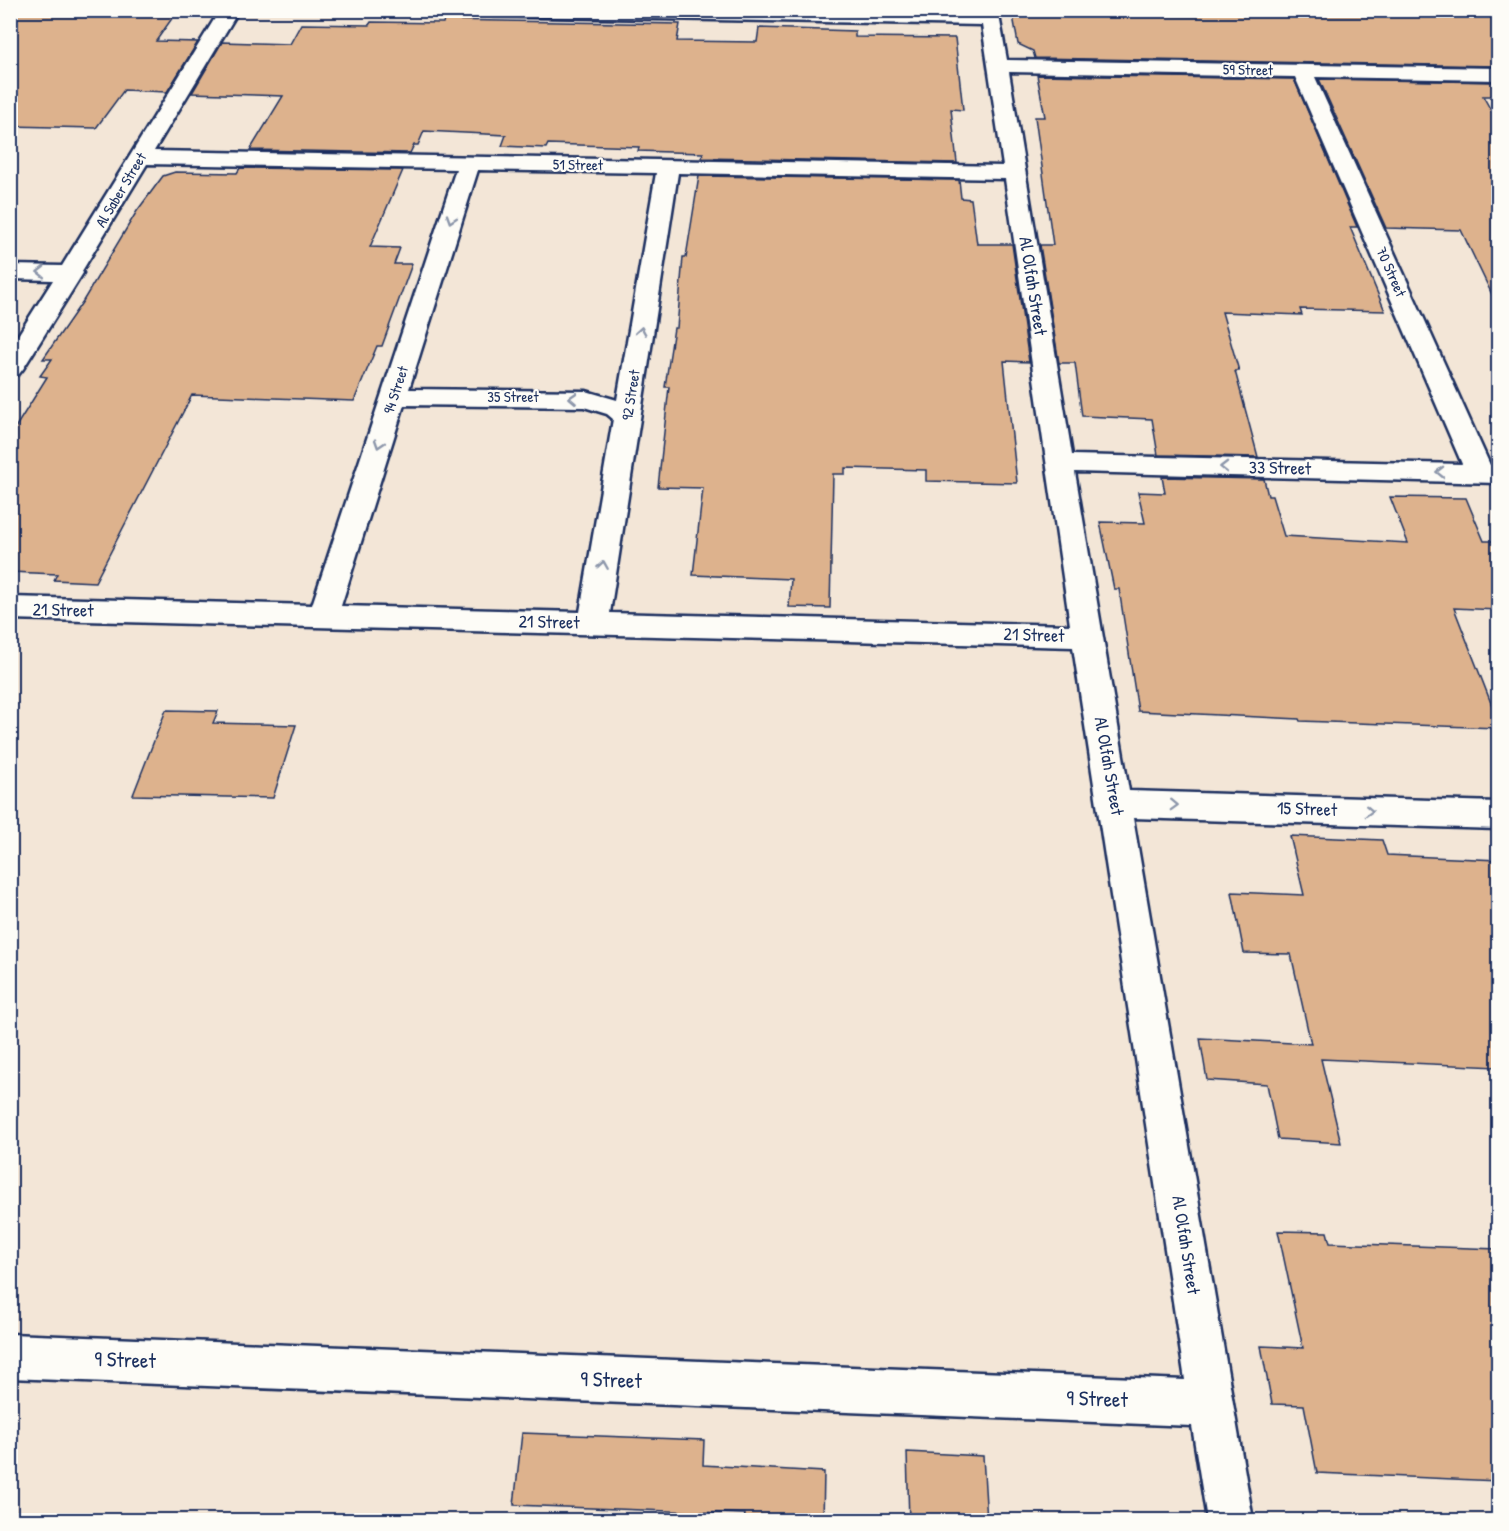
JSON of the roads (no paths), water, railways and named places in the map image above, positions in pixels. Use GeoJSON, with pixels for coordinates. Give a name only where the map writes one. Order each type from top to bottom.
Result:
{"type":"FeatureCollection","features":[{"type":"Feature","properties":{"kind":"street","name":"Al Saber Street"},"geometry":{"type":"LineString","coordinates":[[10,369],[71,273],[230,10]]}},
{"type":"Feature","properties":{"kind":"street"},"geometry":{"type":"LineString","coordinates":[[494,10],[989,15]]}},
{"type":"Feature","properties":{"kind":"street","name":"Al Olfah Street"},"geometry":{"type":"LineString","coordinates":[[989,15],[1230,1521]]}},
{"type":"Feature","properties":{"kind":"street","name":"59 Street"},"geometry":{"type":"LineString","coordinates":[[998,66],[1498,74]]}},
{"type":"Feature","properties":{"kind":"street","name":"70 Street"},"geometry":{"type":"LineString","coordinates":[[1302,71],[1489,473]]}},
{"type":"Feature","properties":{"kind":"street","name":"51 Street"},"geometry":{"type":"LineString","coordinates":[[141,157],[1015,173]]}},
{"type":"Feature","properties":{"kind":"street","name":"94 Street"},"geometry":{"type":"LineString","coordinates":[[323,616],[469,163]]}},
{"type":"Feature","properties":{"kind":"street","name":"92 Street"},"geometry":{"type":"LineString","coordinates":[[593,623],[668,167]]}},
{"type":"Feature","properties":{"kind":"street"},"geometry":{"type":"LineString","coordinates":[[10,272],[71,273]]}},
{"type":"Feature","properties":{"kind":"street","name":"35 Street"},"geometry":{"type":"LineString","coordinates":[[394,397],[586,399],[616,408],[627,417]]}},
{"type":"Feature","properties":{"kind":"street","name":"33 Street"},"geometry":{"type":"LineString","coordinates":[[1061,463],[1489,473]]}},
{"type":"Feature","properties":{"kind":"street","name":"21 Street"},"geometry":{"type":"LineString","coordinates":[[10,608],[1087,636]]}},
{"type":"Feature","properties":{"kind":"street","name":"15 Street"},"geometry":{"type":"LineString","coordinates":[[1115,804],[1498,814]]}},
{"type":"Feature","properties":{"kind":"street","name":"9 Street"},"geometry":{"type":"LineString","coordinates":[[10,1356],[1212,1404]]}}]}
